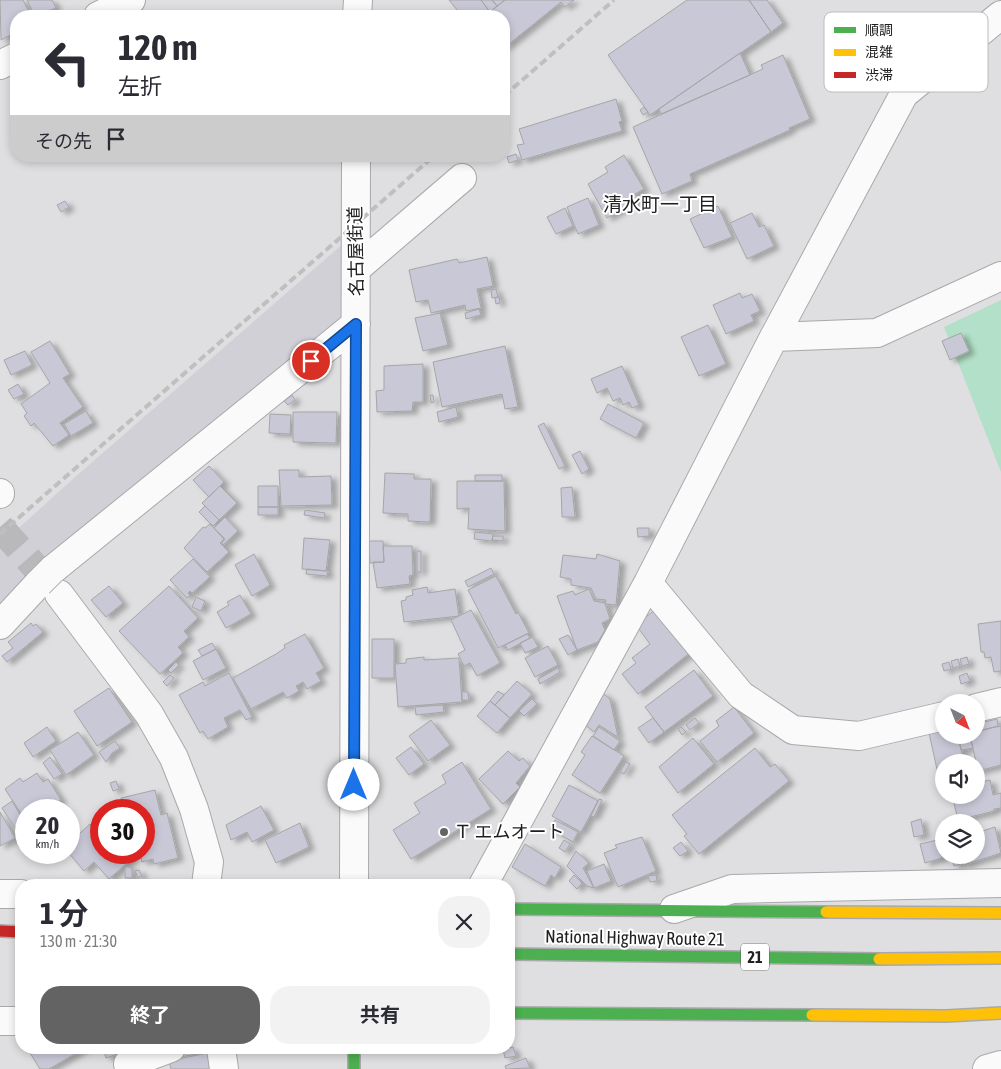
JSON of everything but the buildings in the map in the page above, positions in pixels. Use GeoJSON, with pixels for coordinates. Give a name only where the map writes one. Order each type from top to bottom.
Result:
{"type":"FeatureCollection","features":[{"type":"Feature","properties":{"kind":"main road"},"geometry":{"type":"LineString","coordinates":[[515,909],[1001,913]]}},
{"type":"Feature","properties":{"kind":"main road"},"geometry":{"type":"LineString","coordinates":[[0,932],[15,932]]}},
{"type":"Feature","properties":{"kind":"main road","name":"National Highway Route 21"},"geometry":{"type":"LineString","coordinates":[[515,954],[904,959],[1001,958]]}},
{"type":"Feature","properties":{"kind":"main road"},"geometry":{"type":"LineString","coordinates":[[515,1013],[946,1016],[1001,1013]]}},
{"type":"Feature","properties":{"kind":"main road"},"geometry":{"type":"LineString","coordinates":[[354,1054],[354,1069]]}},
{"type":"Feature","properties":{"kind":"street"},"geometry":{"type":"LineString","coordinates":[[110,10],[131,0]]}},
{"type":"Feature","properties":{"kind":"street"},"geometry":{"type":"LineString","coordinates":[[988,26],[1001,16]]}},
{"type":"Feature","properties":{"kind":"street"},"geometry":{"type":"LineString","coordinates":[[486,879],[648,583],[774,338],[906,92]]}},
{"type":"Feature","properties":{"kind":"street","name":"名古屋街道"},"geometry":{"type":"LineString","coordinates":[[354,879],[356,162]]}},
{"type":"Feature","properties":{"kind":"street"},"geometry":{"type":"LineString","coordinates":[[356,268],[462,178]]}},
{"type":"Feature","properties":{"kind":"street"},"geometry":{"type":"LineString","coordinates":[[774,338],[877,333],[1001,276]]}},
{"type":"Feature","properties":{"kind":"street"},"geometry":{"type":"LineString","coordinates":[[0,625],[46,584],[356,324]]}},
{"type":"Feature","properties":{"kind":"street"},"geometry":{"type":"LineString","coordinates":[[648,583],[741,695],[793,730],[859,736],[935,718]]}},
{"type":"Feature","properties":{"kind":"street"},"geometry":{"type":"LineString","coordinates":[[46,584],[149,714],[170,751],[194,809],[207,874]]}},
{"type":"Feature","properties":{"kind":"street"},"geometry":{"type":"LineString","coordinates":[[985,706],[1001,702]]}},
{"type":"Feature","properties":{"kind":"street"},"geometry":{"type":"LineString","coordinates":[[672,909],[732,889],[1001,883]]}},
{"type":"Feature","properties":{"kind":"street"},"geometry":{"type":"LineString","coordinates":[[0,894],[15,894]]}},
{"type":"Feature","properties":{"kind":"street"},"geometry":{"type":"LineString","coordinates":[[0,1021],[15,1022]]}},
{"type":"Feature","properties":{"kind":"street"},"geometry":{"type":"LineString","coordinates":[[128,1064],[155,1054]]}},
{"type":"Feature","properties":{"kind":"street"},"geometry":{"type":"LineString","coordinates":[[222,1054],[224,1069]]}},
{"type":"Feature","properties":{"kind":"street"},"geometry":{"type":"LineString","coordinates":[[987,1069],[1001,1065]]}},
{"type":"Feature","properties":{"kind":"shaded area"},"geometry":{"type":"Polygon","coordinates":[[[345,242],[346,316],[0,607],[0,545],[74,478],[345,242]]]}},
{"type":"Feature","properties":{"kind":"green space"},"geometry":{"type":"Polygon","coordinates":[[[1001,300],[1001,472],[944,327],[1001,300]]]}},
{"type":"Feature","properties":{"kind":"tunnel"},"geometry":{"type":"LineString","coordinates":[[0,527],[59,594]]}},
{"type":"Feature","properties":{"kind":"railway"},"geometry":{"type":"LineString","coordinates":[[510,91],[614,0]]}},
{"type":"Feature","properties":{"kind":"railway"},"geometry":{"type":"LineString","coordinates":[[0,534],[427,162]]}},
{"type":"Feature","properties":{"kind":"traffic: fast"},"geometry":{"type":"LineString","coordinates":[[515,909],[826,912]]}},
{"type":"Feature","properties":{"kind":"traffic: fast"},"geometry":{"type":"LineString","coordinates":[[515,954],[879,959]]}},
{"type":"Feature","properties":{"kind":"traffic: fast"},"geometry":{"type":"LineString","coordinates":[[515,1013],[812,1015]]}},
{"type":"Feature","properties":{"kind":"traffic: fast"},"geometry":{"type":"LineString","coordinates":[[354,1054],[354,1069]]}},
{"type":"Feature","properties":{"kind":"traffic: slow"},"geometry":{"type":"LineString","coordinates":[[826,912],[1001,913]]}},
{"type":"Feature","properties":{"kind":"traffic: slow"},"geometry":{"type":"LineString","coordinates":[[879,959],[1001,958]]}},
{"type":"Feature","properties":{"kind":"traffic: slow"},"geometry":{"type":"LineString","coordinates":[[812,1015],[946,1016],[1001,1013]]}},
{"type":"Feature","properties":{"kind":"traffic: jam"},"geometry":{"type":"LineString","coordinates":[[0,931],[15,932]]}},
{"type":"Feature","properties":{"kind":"place","name":"Ｔ エムオート"},"geometry":{"type":"Point","coordinates":[444,832]}},
{"type":"Feature","properties":{"kind":"district","name":"清水町一丁目"},"geometry":{"type":"Point","coordinates":[660,204]}},
{"type":"Feature","properties":{"kind":"route"},"geometry":{"type":"LineString","coordinates":[[311,361],[356,324],[354,785]]}}]}
